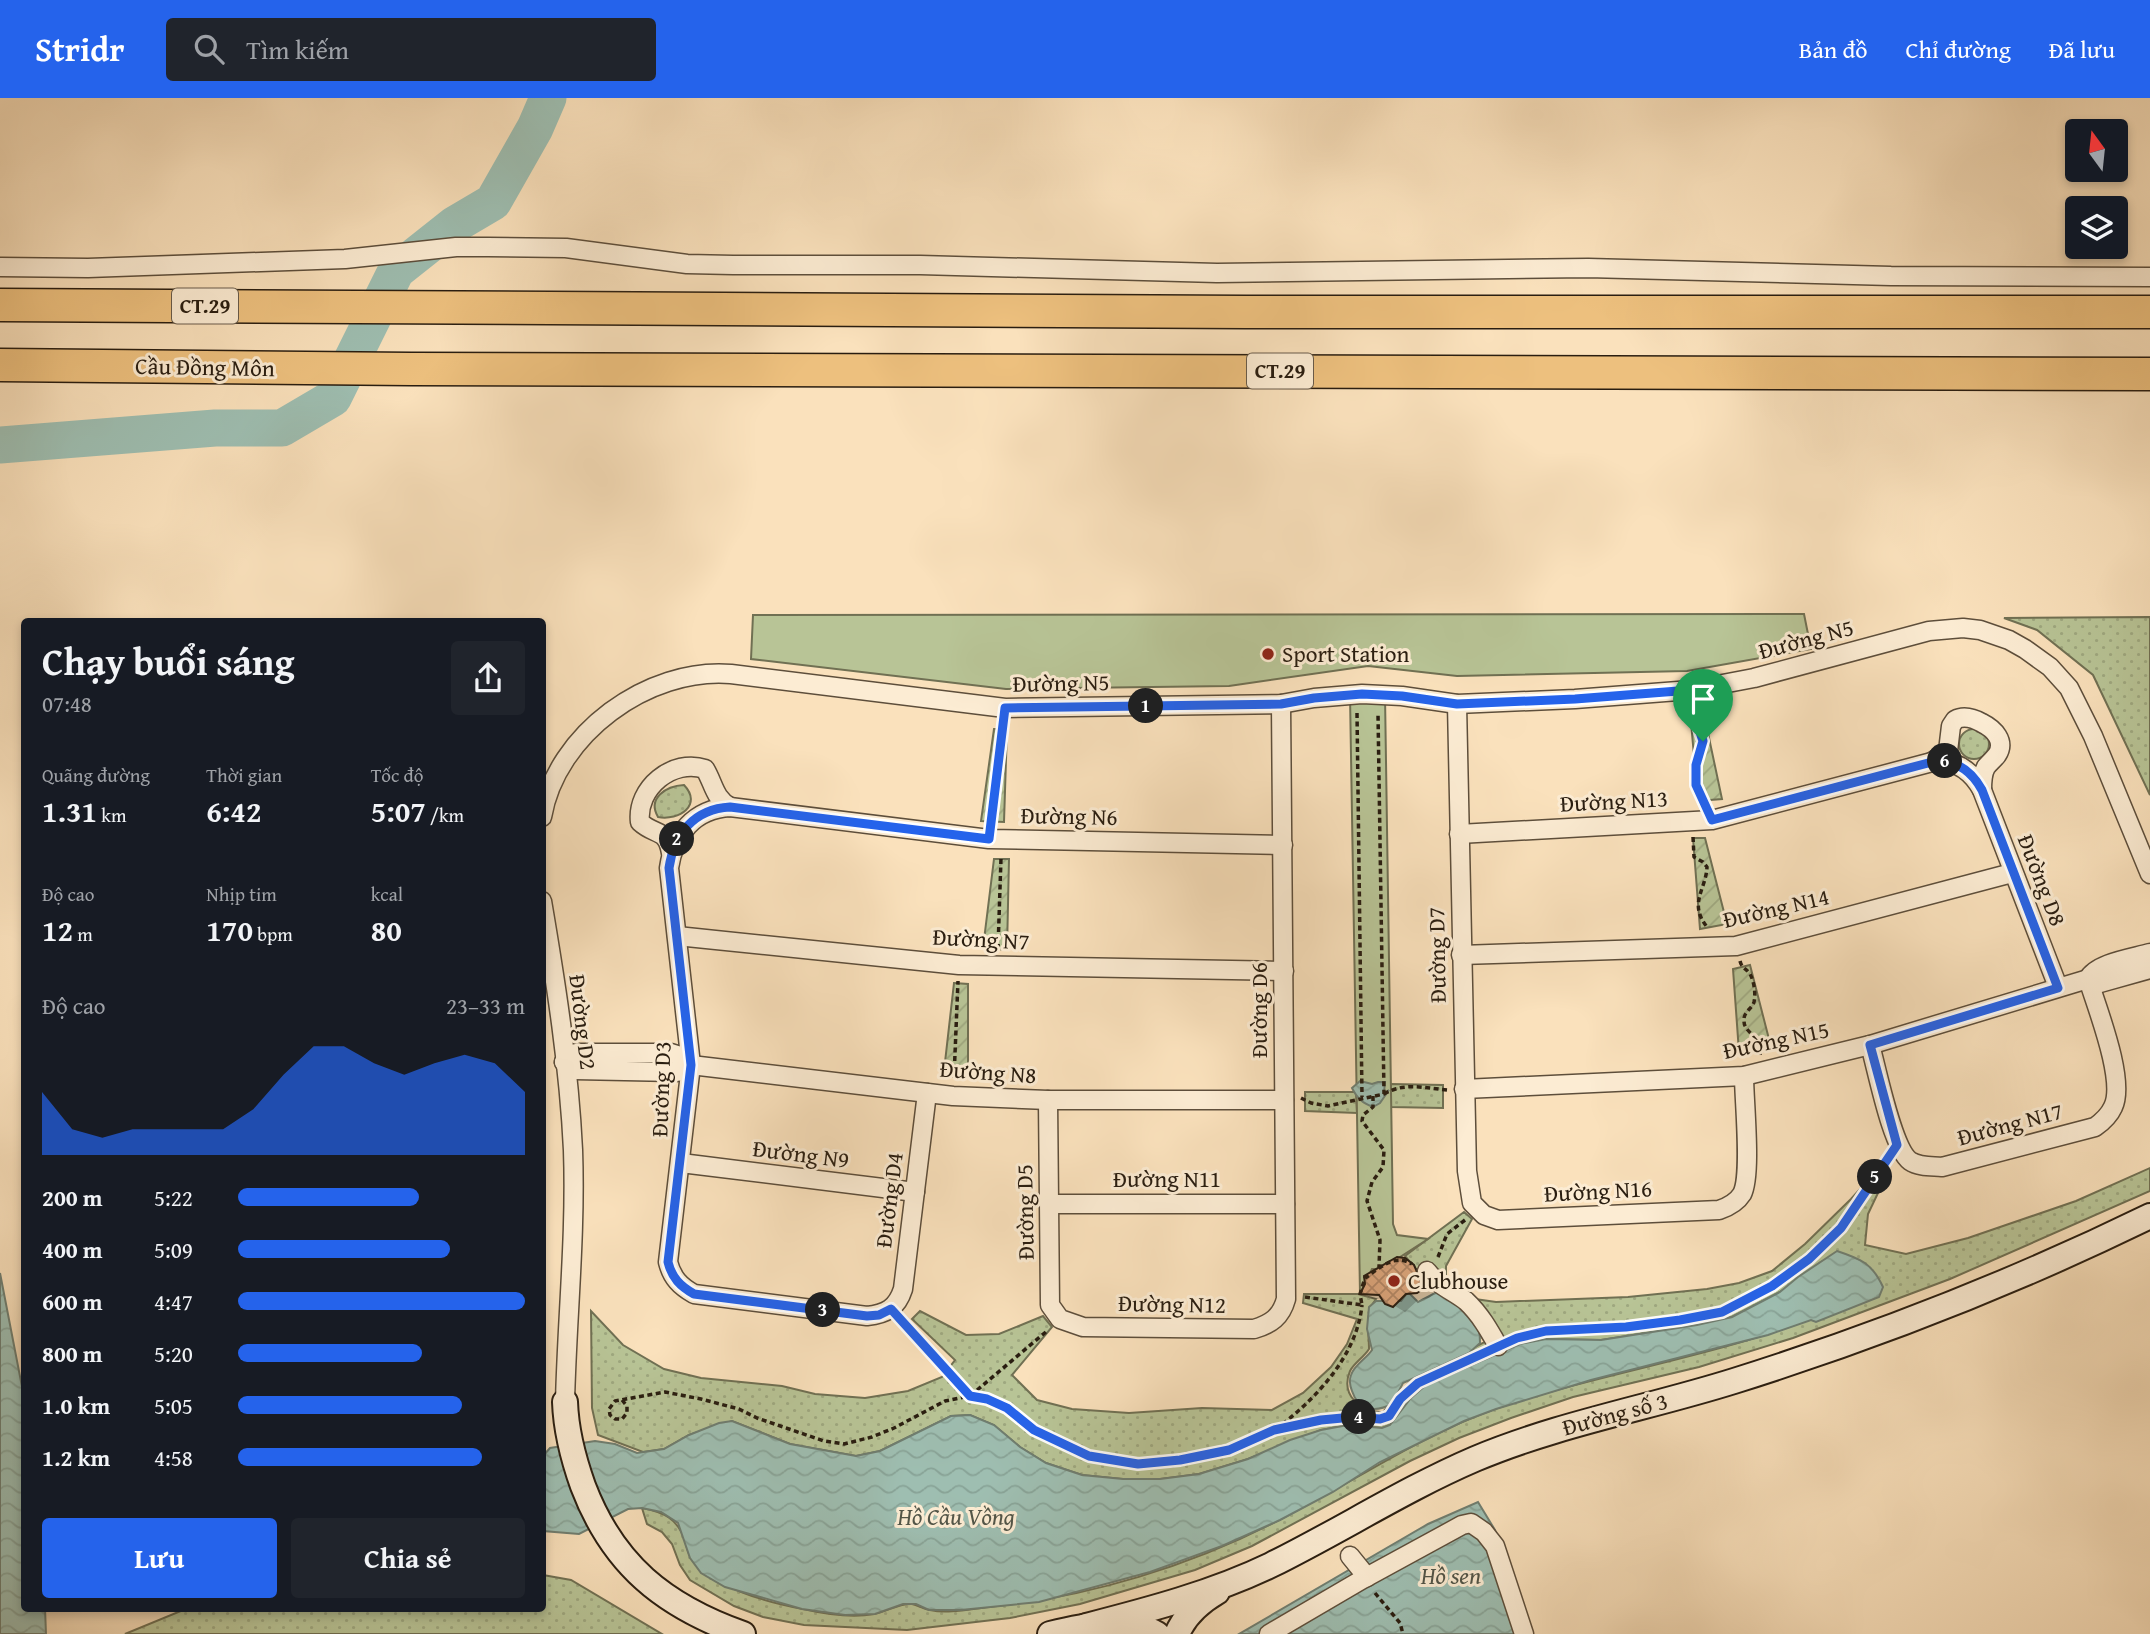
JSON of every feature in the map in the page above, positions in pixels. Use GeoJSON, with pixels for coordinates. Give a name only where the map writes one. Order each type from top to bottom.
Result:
{"type":"FeatureCollection","features":[{"type":"Feature","properties":{"kind":"highway","name":"CT.29"},"geometry":{"type":"LineString","coordinates":[[0,304],[411,309],[2150,312]]}},
{"type":"Feature","properties":{"kind":"highway","name":"Cầu Đồng Môn"},"geometry":{"type":"LineString","coordinates":[[0,365],[411,369],[2150,374]]}},
{"type":"Feature","properties":{"kind":"street"},"geometry":{"type":"LineString","coordinates":[[0,267],[88,268],[345,259],[456,247],[566,248],[687,264],[733,265],[920,265],[1217,273],[1588,268],[1891,276],[2150,277]]}},
{"type":"Feature","properties":{"kind":"street","name":"Đường N5"},"geometry":{"type":"LineString","coordinates":[[546,804],[554,777],[569,751],[587,731],[612,711],[641,694],[681,678],[716,673],[1005,708],[1281,704],[1357,694],[1457,704],[1691,690],[1754,678],[1929,631],[1963,628],[1995,634],[2025,649],[2050,667],[2069,688],[2093,736],[2150,874]]}},
{"type":"Feature","properties":{"kind":"street","name":"Đường D6"},"geometry":{"type":"LineString","coordinates":[[1281,704],[1285,1203],[1282,1307]]}},
{"type":"Feature","properties":{"kind":"street","name":"Đường D7"},"geometry":{"type":"LineString","coordinates":[[1457,704],[1464,1089],[1467,1171],[1472,1203]]}},
{"type":"Feature","properties":{"kind":"street"},"geometry":{"type":"LineString","coordinates":[[1932,762],[1948,751],[1951,726],[1955,720],[1966,717],[1984,724],[1997,736],[2000,746],[1997,755],[1983,773],[1982,790]]}},
{"type":"Feature","properties":{"kind":"street","name":"Đường N13"},"geometry":{"type":"LineString","coordinates":[[1459,834],[1712,820],[1932,762],[1946,761],[1962,767],[1972,774],[1982,790]]}},
{"type":"Feature","properties":{"kind":"street"},"geometry":{"type":"LineString","coordinates":[[671,853],[669,841],[663,834],[648,829],[639,822],[638,809],[642,797],[663,777],[677,767],[692,765],[705,769],[715,793],[721,802],[730,807]]}},
{"type":"Feature","properties":{"kind":"street","name":"Đường D8"},"geometry":{"type":"LineString","coordinates":[[1982,790],[2058,988]]}},
{"type":"Feature","properties":{"kind":"street","name":"Đường N6"},"geometry":{"type":"LineString","coordinates":[[671,853],[682,831],[698,816],[710,810],[730,807],[996,839],[1283,845]]}},
{"type":"Feature","properties":{"kind":"street","name":"Đường D3"},"geometry":{"type":"LineString","coordinates":[[671,853],[670,887],[691,1065],[668,1262],[671,1274],[694,1294],[853,1314],[879,1315],[891,1309]]}},
{"type":"Feature","properties":{"kind":"street","name":"Đường N14"},"geometry":{"type":"LineString","coordinates":[[1461,955],[1736,946],[2012,873]]}},
{"type":"Feature","properties":{"kind":"street","name":"Đường D2"},"geometry":{"type":"LineString","coordinates":[[546,930],[573,1148],[574,1215],[565,1402]]}},
{"type":"Feature","properties":{"kind":"street","name":"Đường N7"},"geometry":{"type":"LineString","coordinates":[[677,936],[959,965],[1284,971]]}},
{"type":"Feature","properties":{"kind":"street","name":"Đường N15"},"geometry":{"type":"LineString","coordinates":[[2088,979],[2101,967],[2150,953]]}},
{"type":"Feature","properties":{"kind":"street","name":"Đường N15"},"geometry":{"type":"LineString","coordinates":[[1464,1089],[1744,1076],[1870,1045],[2088,979],[2100,983],[2150,969]]}},
{"type":"Feature","properties":{"kind":"street","name":"Đường N17"},"geometry":{"type":"LineString","coordinates":[[1897,1145],[1910,1161],[1924,1166],[1942,1167],[2095,1127],[2105,1120],[2114,1105],[2117,1087],[2114,1065],[2088,979]]}},
{"type":"Feature","properties":{"kind":"street"},"geometry":{"type":"LineString","coordinates":[[1870,1045],[1897,1145]]}},
{"type":"Feature","properties":{"kind":"street","name":"Đường N8"},"geometry":{"type":"LineString","coordinates":[[564,1062],[576,1053],[671,1054],[684,1057],[691,1065],[953,1096],[1048,1100],[1284,1100]]}},
{"type":"Feature","properties":{"kind":"street","name":"Đường N16"},"geometry":{"type":"LineString","coordinates":[[1472,1203],[1484,1215],[1498,1220],[1720,1210],[1731,1206],[1742,1195],[1746,1178],[1744,1076]]}},
{"type":"Feature","properties":{"kind":"street","name":"Đường D4"},"geometry":{"type":"LineString","coordinates":[[891,1309],[900,1300],[903,1289],[927,1093]]}},
{"type":"Feature","properties":{"kind":"street","name":"Đường D5"},"geometry":{"type":"LineString","coordinates":[[1048,1100],[1050,1305],[1060,1319]]}},
{"type":"Feature","properties":{"kind":"street","name":"Đường N9"},"geometry":{"type":"LineString","coordinates":[[681,1163],[915,1192]]}},
{"type":"Feature","properties":{"kind":"street","name":"Đường N11"},"geometry":{"type":"LineString","coordinates":[[1050,1204],[1285,1203]]}},
{"type":"Feature","properties":{"kind":"street","name":"Đường số 3"},"geometry":{"type":"LineString","coordinates":[[1062,1631],[1151,1608],[1268,1566],[1475,1459],[1550,1432],[1730,1382],[1838,1348],[1985,1292],[2150,1216]]}},
{"type":"Feature","properties":{"kind":"street"},"geometry":{"type":"LineString","coordinates":[[1427,1271],[1433,1279],[1463,1298],[1478,1312],[1498,1346]]}},
{"type":"Feature","properties":{"kind":"street","name":"Đường N12"},"geometry":{"type":"LineString","coordinates":[[1060,1319],[1083,1327],[1254,1329],[1269,1325],[1282,1307]]}},
{"type":"Feature","properties":{"kind":"street"},"geometry":{"type":"LineString","coordinates":[[565,1402],[567,1429],[574,1457],[595,1515],[607,1537],[648,1583],[709,1620],[743,1634]]}},
{"type":"Feature","properties":{"kind":"street"},"geometry":{"type":"LineString","coordinates":[[1269,1634],[1365,1578],[1462,1525],[1471,1523],[1484,1532],[1495,1546],[1524,1634]]}},
{"type":"Feature","properties":{"kind":"street"},"geometry":{"type":"LineString","coordinates":[[1350,1556],[1365,1578]]}},
{"type":"Feature","properties":{"kind":"street"},"geometry":{"type":"LineString","coordinates":[[1177,1634],[1200,1603],[1268,1566]]}},
{"type":"Feature","properties":{"kind":"street"},"geometry":{"type":"LineString","coordinates":[[1062,1631],[1121,1624],[1141,1627],[1157,1634]]}},
{"type":"Feature","properties":{"kind":"path"},"geometry":{"type":"LineString","coordinates":[[1691,690],[1703,741],[1696,765],[1696,785],[1712,820]]}},
{"type":"Feature","properties":{"kind":"path"},"geometry":{"type":"LineString","coordinates":[[1357,694],[1362,1097]]}},
{"type":"Feature","properties":{"kind":"path"},"geometry":{"type":"LineString","coordinates":[[1378,694],[1384,1094]]}},
{"type":"Feature","properties":{"kind":"path"},"geometry":{"type":"LineString","coordinates":[[998,966],[996,839],[1005,708]]}},
{"type":"Feature","properties":{"kind":"path"},"geometry":{"type":"LineString","coordinates":[[1692,821],[1694,858],[1705,864],[1707,871],[1700,891],[1698,911],[1717,946]]}},
{"type":"Feature","properties":{"kind":"path"},"geometry":{"type":"LineString","coordinates":[[1736,946],[1742,968],[1751,975],[1754,989],[1754,1003],[1744,1016],[1743,1023],[1758,1039],[1761,1071]]}},
{"type":"Feature","properties":{"kind":"path"},"geometry":{"type":"LineString","coordinates":[[953,1096],[959,965]]}},
{"type":"Feature","properties":{"kind":"path"},"geometry":{"type":"LineString","coordinates":[[1284,1100],[1302,1098],[1311,1103],[1328,1106],[1384,1094],[1400,1087],[1464,1089]]}},
{"type":"Feature","properties":{"kind":"path"},"geometry":{"type":"LineString","coordinates":[[1373,1096],[1373,1107],[1363,1115],[1362,1121],[1384,1150],[1382,1167],[1372,1182],[1367,1201],[1380,1240],[1378,1269]]}},
{"type":"Feature","properties":{"kind":"path"},"geometry":{"type":"LineString","coordinates":[[1274,1430],[1321,1420],[1353,1417],[1380,1419],[1389,1416],[1400,1399],[1418,1383],[1517,1338],[1546,1331],[1626,1327],[1722,1312],[1772,1286],[1809,1259],[1841,1228],[1897,1145]]}},
{"type":"Feature","properties":{"kind":"path"},"geometry":{"type":"LineString","coordinates":[[622,1400],[627,1413],[622,1419],[615,1419],[610,1415],[609,1409],[615,1401],[665,1392],[739,1409],[824,1441],[844,1444],[894,1428],[945,1401],[970,1396],[987,1399],[1007,1408],[1034,1430],[1089,1456],[1138,1464],[1180,1460],[1229,1450],[1274,1430],[1305,1408],[1348,1350],[1360,1321],[1360,1294],[1364,1278],[1393,1259],[1403,1259],[1418,1270],[1427,1271],[1438,1259],[1447,1234],[1464,1223],[1472,1203]]}},
{"type":"Feature","properties":{"kind":"path"},"geometry":{"type":"LineString","coordinates":[[1282,1307],[1322,1298],[1362,1305]]}},
{"type":"Feature","properties":{"kind":"path"},"geometry":{"type":"LineString","coordinates":[[891,1309],[970,1396]]}},
{"type":"Feature","properties":{"kind":"path"},"geometry":{"type":"LineString","coordinates":[[970,1396],[1060,1319]]}},
{"type":"Feature","properties":{"kind":"path"},"geometry":{"type":"LineString","coordinates":[[1365,1578],[1400,1623],[1403,1634]]}},
{"type":"Feature","properties":{"kind":"green space","name":"Sport Station"},"geometry":{"type":"Polygon","coordinates":[[[1804,614],[1811,649],[1687,671],[1457,676],[1368,666],[1229,686],[1006,689],[751,659],[753,615],[1804,614]]]}},
{"type":"Feature","properties":{"kind":"green space"},"geometry":{"type":"Polygon","coordinates":[[[2150,617],[2150,795],[2093,675],[2037,630],[2004,618],[2150,617]]]}},
{"type":"Feature","properties":{"kind":"green space"},"geometry":{"type":"Polygon","coordinates":[[[1350,695],[1385,695],[1393,1224],[1397,1235],[1428,1239],[1391,1263],[1393,1269],[1372,1269],[1360,1294],[1350,695]]]}},
{"type":"Feature","properties":{"kind":"green space"},"geometry":{"type":"Polygon","coordinates":[[[1705,719],[1722,799],[1698,801],[1691,722],[1705,719]]]}},
{"type":"Feature","properties":{"kind":"green space"},"geometry":{"type":"Polygon","coordinates":[[[994,729],[1007,729],[1004,822],[981,821],[994,729]]]}},
{"type":"Feature","properties":{"kind":"green space"},"geometry":{"type":"Polygon","coordinates":[[[1974,729],[1985,733],[1989,744],[1985,755],[1974,759],[1963,755],[1959,744],[1963,733],[1974,729]]]}},
{"type":"Feature","properties":{"kind":"green space"},"geometry":{"type":"Polygon","coordinates":[[[684,785],[691,799],[686,810],[666,818],[658,817],[655,804],[660,794],[684,785]]]}},
{"type":"Feature","properties":{"kind":"green space"},"geometry":{"type":"Polygon","coordinates":[[[1693,838],[1705,838],[1727,924],[1700,929],[1693,838]]]}},
{"type":"Feature","properties":{"kind":"green space"},"geometry":{"type":"Polygon","coordinates":[[[994,859],[1009,859],[1007,950],[983,948],[994,859]]]}},
{"type":"Feature","properties":{"kind":"green space"},"geometry":{"type":"Polygon","coordinates":[[[1750,965],[1771,1047],[1739,1052],[1733,969],[1750,965]]]}},
{"type":"Feature","properties":{"kind":"green space"},"geometry":{"type":"Polygon","coordinates":[[[954,983],[968,984],[968,1072],[944,1071],[954,983]]]}},
{"type":"Feature","properties":{"kind":"green space"},"geometry":{"type":"Polygon","coordinates":[[[1391,1084],[1443,1085],[1443,1108],[1391,1107],[1391,1084]]]}},
{"type":"Feature","properties":{"kind":"green space"},"geometry":{"type":"Polygon","coordinates":[[[1305,1092],[1356,1092],[1357,1113],[1305,1111],[1305,1092]]]}},
{"type":"Feature","properties":{"kind":"green space"},"geometry":{"type":"Polygon","coordinates":[[[1879,1168],[1887,1174],[1868,1214],[1865,1245],[1906,1254],[1968,1238],[2076,1201],[2150,1168],[2150,1191],[1950,1279],[1793,1338],[1699,1367],[1573,1397],[1459,1438],[1410,1461],[1252,1546],[1195,1570],[1080,1604],[1010,1618],[907,1630],[804,1625],[763,1617],[734,1606],[690,1580],[680,1565],[672,1544],[662,1532],[647,1524],[642,1508],[663,1514],[674,1522],[682,1533],[691,1557],[702,1569],[728,1586],[773,1602],[820,1612],[857,1616],[879,1613],[907,1604],[944,1612],[1064,1596],[1139,1577],[1247,1536],[1439,1433],[1495,1409],[1581,1383],[1756,1338],[1840,1307],[1821,1262],[1780,1292],[1732,1317],[1601,1340],[1546,1339],[1411,1398],[1390,1425],[1382,1428],[1348,1425],[1321,1430],[1248,1459],[1199,1474],[1160,1479],[1082,1475],[1046,1463],[1020,1447],[994,1425],[970,1415],[951,1416],[880,1451],[856,1456],[790,1444],[732,1421],[689,1435],[664,1449],[643,1452],[598,1435],[592,1408],[591,1311],[623,1345],[664,1369],[701,1378],[865,1398],[908,1391],[942,1377],[955,1360],[912,1319],[920,1311],[966,1335],[999,1334],[1043,1316],[1052,1327],[1012,1375],[1037,1400],[1072,1409],[1129,1413],[1202,1408],[1272,1410],[1303,1393],[1331,1367],[1347,1344],[1357,1319],[1303,1303],[1304,1294],[1358,1294],[1376,1299],[1369,1317],[1369,1349],[1350,1371],[1348,1388],[1354,1401],[1360,1406],[1383,1412],[1413,1378],[1485,1342],[1453,1297],[1430,1286],[1405,1256],[1464,1212],[1472,1219],[1446,1266],[1446,1282],[1468,1298],[1496,1302],[1628,1297],[1707,1289],[1739,1283],[1772,1271],[1805,1244],[1879,1168]]]}},
{"type":"Feature","properties":{"kind":"green space"},"geometry":{"type":"Polygon","coordinates":[[[546,1576],[571,1580],[662,1634],[125,1634],[178,1612],[546,1612],[546,1576]]]}},
{"type":"Feature","properties":{"kind":"water"},"geometry":{"type":"Polygon","coordinates":[[[1360,1081],[1372,1084],[1385,1082],[1384,1093],[1389,1090],[1380,1103],[1373,1107],[1360,1100],[1352,1088],[1360,1081]]]}},
{"type":"Feature","properties":{"kind":"water","name":"Hồ Cầu Vồng"},"geometry":{"type":"Polygon","coordinates":[[[1837,1251],[1870,1267],[1883,1287],[1879,1297],[1816,1322],[1811,1320],[1768,1335],[1591,1380],[1496,1409],[1464,1421],[1380,1462],[1333,1492],[1222,1546],[1150,1572],[1039,1602],[961,1610],[929,1610],[916,1604],[903,1604],[875,1614],[845,1615],[802,1609],[725,1587],[701,1573],[690,1558],[678,1523],[661,1512],[642,1508],[628,1509],[579,1534],[546,1531],[546,1453],[550,1448],[595,1441],[615,1444],[637,1453],[664,1449],[689,1435],[719,1423],[732,1421],[790,1444],[856,1456],[880,1451],[951,1416],[970,1415],[994,1425],[1020,1447],[1046,1463],[1082,1475],[1160,1479],[1199,1474],[1248,1459],[1290,1440],[1321,1430],[1348,1425],[1382,1428],[1390,1425],[1411,1398],[1426,1385],[1520,1344],[1546,1339],[1601,1340],[1732,1317],[1780,1292],[1837,1251]]]}},
{"type":"Feature","properties":{"kind":"water"},"geometry":{"type":"Polygon","coordinates":[[[0,1273],[21,1382],[21,1612],[45,1612],[46,1634],[0,1634],[0,1273]]]}},
{"type":"Feature","properties":{"kind":"water"},"geometry":{"type":"Polygon","coordinates":[[[1441,1290],[1468,1312],[1477,1326],[1480,1343],[1469,1353],[1403,1383],[1392,1404],[1373,1409],[1363,1406],[1355,1397],[1350,1379],[1355,1368],[1372,1350],[1367,1329],[1369,1307],[1376,1301],[1401,1301],[1408,1292],[1418,1302],[1441,1290]]]}},
{"type":"Feature","properties":{"kind":"water","name":"Hồ sen"},"geometry":{"type":"Polygon","coordinates":[[[1478,1502],[1495,1530],[1530,1634],[1239,1634],[1428,1524],[1478,1502]]]}},
{"type":"Feature","properties":{"kind":"building","name":"Clubhouse"},"geometry":{"type":"Polygon","coordinates":[[[1397,1257],[1405,1258],[1414,1265],[1424,1288],[1417,1293],[1406,1294],[1393,1307],[1385,1304],[1379,1295],[1360,1294],[1365,1284],[1364,1276],[1397,1257]]]}},
{"type":"Feature","properties":{"kind":"waterway"},"geometry":{"type":"LineString","coordinates":[[0,445],[215,428],[282,428],[333,398],[396,271],[454,225],[493,202],[535,128],[548,98]]}},
{"type":"Feature","properties":{"kind":"place","name":"Sport Station"},"geometry":{"type":"Point","coordinates":[1268,654]}},
{"type":"Feature","properties":{"kind":"place","name":"Clubhouse"},"geometry":{"type":"Point","coordinates":[1394,1281]}},
{"type":"Feature","properties":{"kind":"route"},"geometry":{"type":"LineString","coordinates":[[1691,690],[1692,706],[1703,741],[1696,765],[1696,785],[1712,820],[1932,762],[1946,761],[1972,774],[1982,790],[2058,988],[1870,1045],[1897,1145],[1841,1228],[1809,1259],[1772,1286],[1722,1312],[1626,1327],[1546,1331],[1517,1338],[1418,1383],[1400,1399],[1389,1416],[1380,1419],[1353,1417],[1321,1420],[1274,1430],[1229,1450],[1180,1460],[1138,1464],[1089,1456],[1062,1446],[1034,1430],[1007,1408],[987,1399],[970,1396],[891,1309],[879,1315],[867,1316],[694,1294],[671,1274],[668,1262],[691,1065],[669,868],[675,842],[688,824],[698,816],[710,810],[730,807],[989,839],[1005,708],[1281,704],[1362,694],[1402,696],[1457,704],[1691,690]]}}]}
